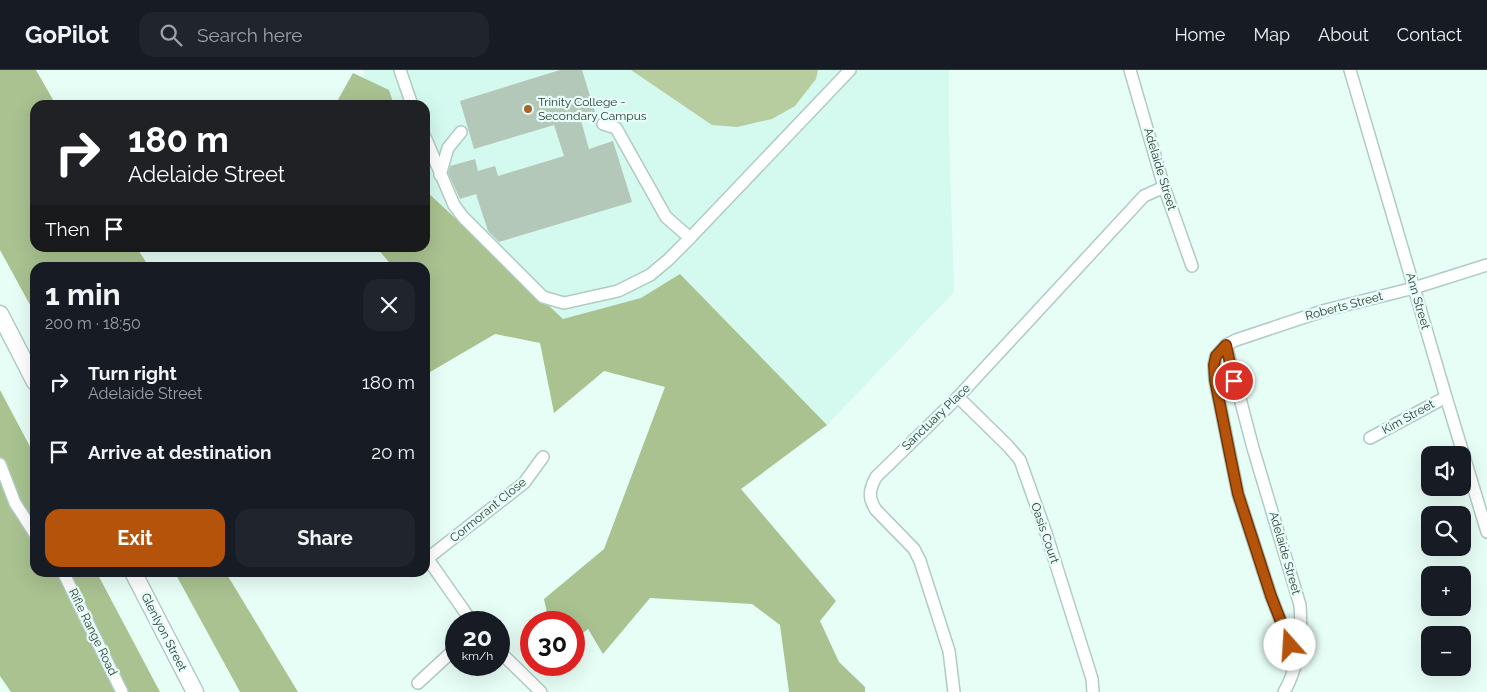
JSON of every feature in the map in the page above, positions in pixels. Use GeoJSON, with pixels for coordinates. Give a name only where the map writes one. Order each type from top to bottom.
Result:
{"type":"FeatureCollection","features":[{"type":"Feature","properties":{"kind":"main road"},"geometry":{"type":"LineString","coordinates":[[0,314],[30,372]]}},
{"type":"Feature","properties":{"kind":"main road","name":"Glenlyon Street"},"geometry":{"type":"LineString","coordinates":[[136,577],[195,692]]}},
{"type":"Feature","properties":{"kind":"street"},"geometry":{"type":"LineString","coordinates":[[400,70],[410,100]]}},
{"type":"Feature","properties":{"kind":"street"},"geometry":{"type":"LineString","coordinates":[[430,150],[454,205],[463,217],[543,297],[564,303],[618,290],[650,275],[690,238],[850,70]]}},
{"type":"Feature","properties":{"kind":"street","name":"Adelaide Street"},"geometry":{"type":"LineString","coordinates":[[1130,70],[1164,188],[1192,266]]}},
{"type":"Feature","properties":{"kind":"street","name":"Ann Street"},"geometry":{"type":"LineString","coordinates":[[1350,70],[1487,532]]}},
{"type":"Feature","properties":{"kind":"street"},"geometry":{"type":"LineString","coordinates":[[603,124],[616,128],[666,217],[690,238]]}},
{"type":"Feature","properties":{"kind":"street"},"geometry":{"type":"LineString","coordinates":[[440,175],[448,148],[461,132]]}},
{"type":"Feature","properties":{"kind":"street","name":"Sanctuary Place"},"geometry":{"type":"LineString","coordinates":[[954,692],[949,651],[917,554],[910,544],[872,505],[869,492],[876,477],[958,397],[1144,196],[1164,188]]}},
{"type":"Feature","properties":{"kind":"street","name":"Roberts Street"},"geometry":{"type":"LineString","coordinates":[[1226,345],[1259,331],[1326,310],[1414,288],[1487,265]]}},
{"type":"Feature","properties":{"kind":"street","name":"Adelaide Street"},"geometry":{"type":"LineString","coordinates":[[1226,345],[1216,356],[1214,365],[1220,407],[1238,494],[1295,665]]}},
{"type":"Feature","properties":{"kind":"street","name":"Adelaide Street"},"geometry":{"type":"LineString","coordinates":[[1226,345],[1252,448],[1300,604],[1300,633],[1295,665]]}},
{"type":"Feature","properties":{"kind":"street","name":"Oasis Court"},"geometry":{"type":"LineString","coordinates":[[958,397],[1020,460],[1046,533],[1086,658],[1092,679],[1093,692]]}},
{"type":"Feature","properties":{"kind":"street","name":"Kim Street"},"geometry":{"type":"LineString","coordinates":[[1370,438],[1446,397]]}},
{"type":"Feature","properties":{"kind":"street","name":"Cormorant Close"},"geometry":{"type":"LineString","coordinates":[[430,553],[524,483],[543,457]]}},
{"type":"Feature","properties":{"kind":"street"},"geometry":{"type":"LineString","coordinates":[[0,464],[15,504],[30,526]]}},
{"type":"Feature","properties":{"kind":"street"},"geometry":{"type":"LineString","coordinates":[[430,562],[464,611]]}},
{"type":"Feature","properties":{"kind":"street","name":"Rifle Range Road"},"geometry":{"type":"LineString","coordinates":[[66,577],[122,692]]}},
{"type":"Feature","properties":{"kind":"street"},"geometry":{"type":"LineString","coordinates":[[418,682],[445,658]]}},
{"type":"Feature","properties":{"kind":"street"},"geometry":{"type":"LineString","coordinates":[[510,662],[541,692]]}},
{"type":"Feature","properties":{"kind":"street"},"geometry":{"type":"LineString","coordinates":[[1284,692],[1295,665]]}},
{"type":"Feature","properties":{"kind":"shaded area"},"geometry":{"type":"Polygon","coordinates":[[[363,70],[949,70],[954,292],[827,425],[549,326],[430,210],[430,100],[368,100],[363,70]]]}},
{"type":"Feature","properties":{"kind":"green space"},"geometry":{"type":"Polygon","coordinates":[[[0,70],[36,70],[53,100],[30,100],[30,252],[140,252],[146,262],[30,262],[30,305],[0,250],[0,70]]]}},
{"type":"Feature","properties":{"kind":"green space"},"geometry":{"type":"Polygon","coordinates":[[[631,70],[818,70],[816,79],[795,106],[772,119],[737,127],[712,125],[631,70]]]}},
{"type":"Feature","properties":{"kind":"green space"},"geometry":{"type":"Polygon","coordinates":[[[353,73],[389,90],[392,100],[338,100],[353,73]]]}},
{"type":"Feature","properties":{"kind":"green space"},"geometry":{"type":"Polygon","coordinates":[[[430,195],[563,319],[641,298],[680,274],[827,425],[741,489],[836,601],[820,621],[839,662],[865,687],[865,692],[789,692],[780,625],[752,604],[650,598],[603,654],[588,629],[585,631],[585,611],[547,611],[544,599],[604,549],[665,387],[604,371],[554,413],[540,343],[495,334],[430,372],[430,262],[389,262],[380,252],[430,252],[430,195]]]}},
{"type":"Feature","properties":{"kind":"green space"},"geometry":{"type":"Polygon","coordinates":[[[0,390],[30,447],[30,577],[99,577],[160,692],[11,692],[0,676],[0,390]]]}},
{"type":"Feature","properties":{"kind":"green space"},"geometry":{"type":"Polygon","coordinates":[[[177,577],[228,577],[298,692],[240,692],[177,577]]]}},
{"type":"Feature","properties":{"kind":"building"},"geometry":{"type":"Polygon","coordinates":[[[560,70],[582,70],[595,112],[580,117],[589,149],[613,141],[632,202],[499,242],[488,231],[476,194],[460,199],[448,173],[450,166],[475,159],[478,171],[495,166],[498,176],[564,156],[554,125],[474,149],[460,101],[560,70]]]}},
{"type":"Feature","properties":{"kind":"place","name":"Trinity College - Secondary Campus"},"geometry":{"type":"Point","coordinates":[528,109]}},
{"type":"Feature","properties":{"kind":"route"},"geometry":{"type":"LineString","coordinates":[[1234,381],[1226,345],[1216,356],[1214,365],[1215,380],[1238,494],[1271,596],[1290,645]]}}]}
